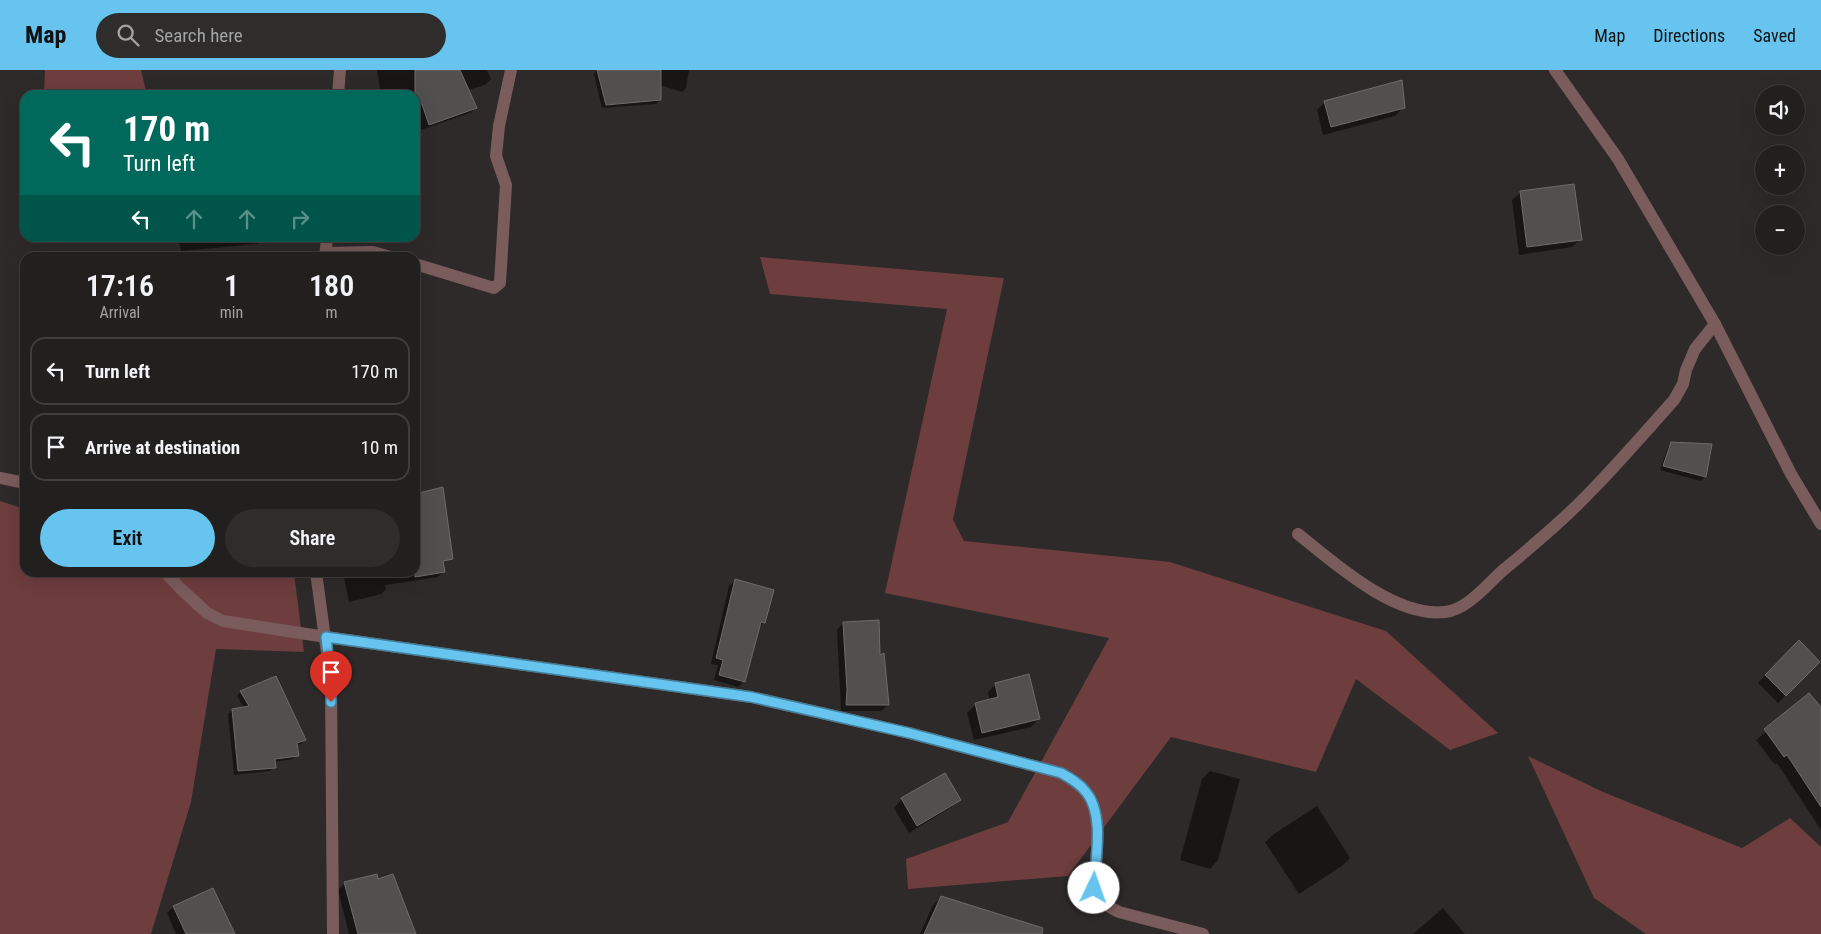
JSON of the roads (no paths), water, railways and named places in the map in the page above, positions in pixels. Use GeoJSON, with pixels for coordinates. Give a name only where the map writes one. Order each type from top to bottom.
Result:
{"type":"FeatureCollection","features":[{"type":"Feature","properties":{"kind":"street"},"geometry":{"type":"LineString","coordinates":[[338,90],[340,70]]}},
{"type":"Feature","properties":{"kind":"street"},"geometry":{"type":"LineString","coordinates":[[420,266],[494,288],[500,282],[506,185],[496,156],[499,126],[510,70]]}},
{"type":"Feature","properties":{"kind":"street"},"geometry":{"type":"LineString","coordinates":[[1555,70],[1618,159],[1715,324],[1791,474],[1821,524]]}},
{"type":"Feature","properties":{"kind":"street"},"geometry":{"type":"LineString","coordinates":[[1298,534],[1340,568],[1383,596],[1418,610],[1452,611],[1464,604],[1594,489],[1674,400],[1683,384],[1686,370],[1696,349],[1715,324]]}},
{"type":"Feature","properties":{"kind":"street"},"geometry":{"type":"LineString","coordinates":[[0,478],[20,482]]}},
{"type":"Feature","properties":{"kind":"street"},"geometry":{"type":"LineString","coordinates":[[170,577],[207,613],[223,621],[751,697],[909,733],[1061,773],[1077,782],[1087,793],[1096,809],[1097,829],[1094,888],[1096,896],[1111,909],[1119,912],[1203,934]]}},
{"type":"Feature","properties":{"kind":"street"},"geometry":{"type":"LineString","coordinates":[[317,577],[331,683],[333,934]]}}]}
